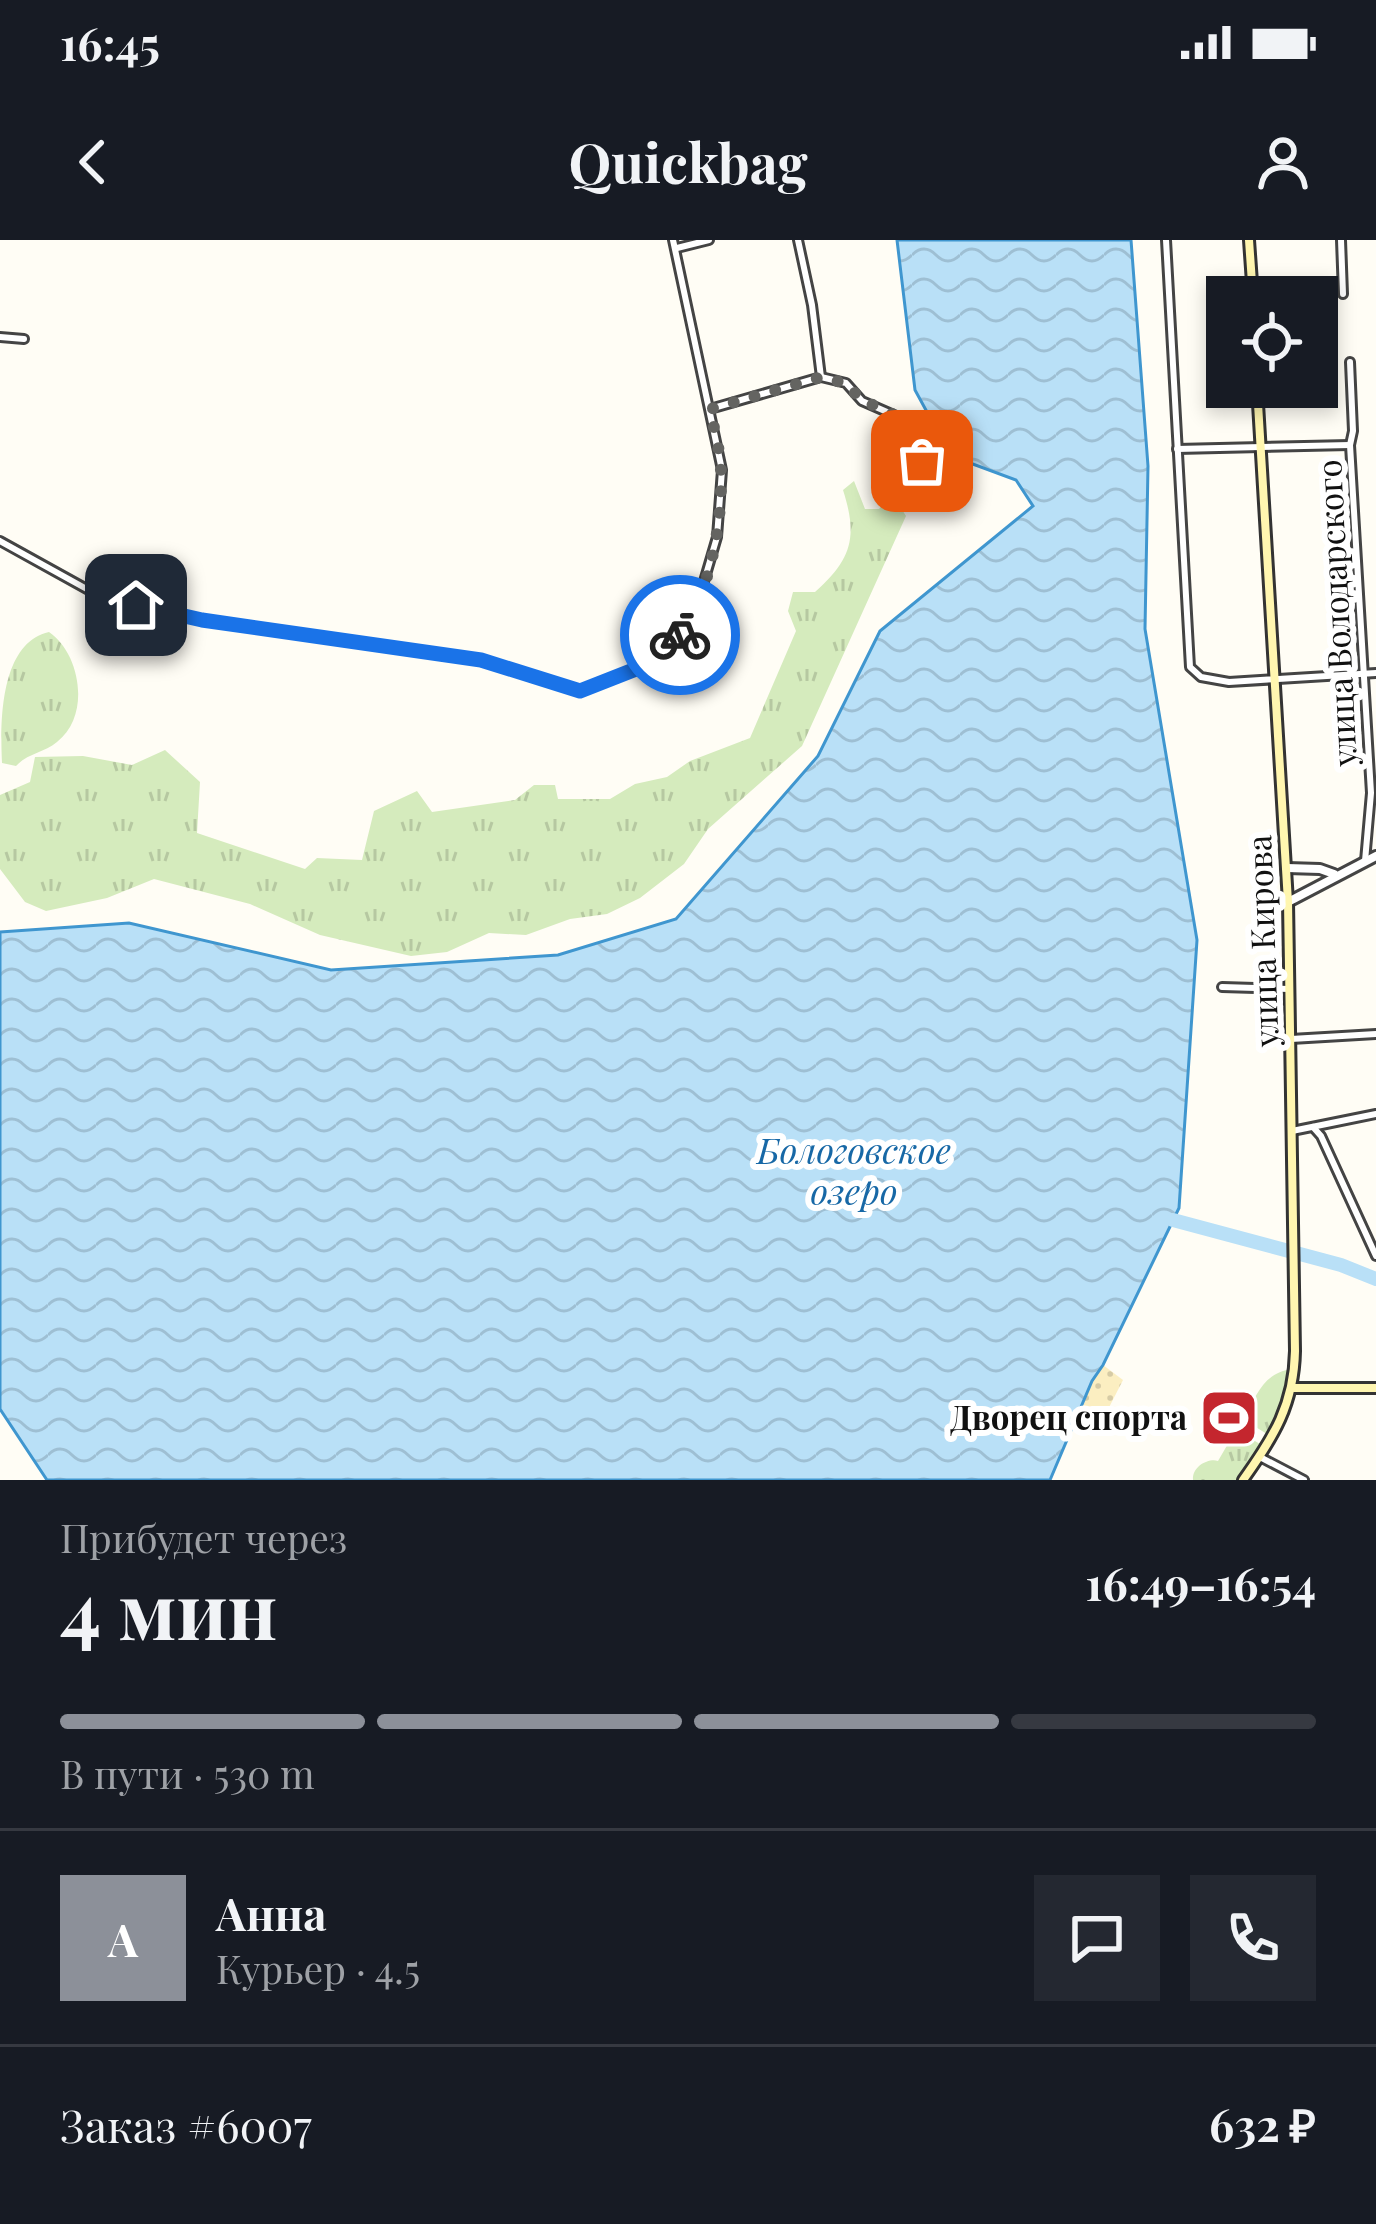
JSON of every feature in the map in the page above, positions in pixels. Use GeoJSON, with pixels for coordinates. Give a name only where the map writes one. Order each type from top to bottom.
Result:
{"type":"FeatureCollection","features":[{"type":"Feature","properties":{"kind":"main road"},"geometry":{"type":"LineString","coordinates":[[1249,240],[1252,276]]}},
{"type":"Feature","properties":{"kind":"main road","name":"улица Кирова"},"geometry":{"type":"LineString","coordinates":[[1243,1480],[1294,1388],[1287,868],[1258,408]]}},
{"type":"Feature","properties":{"kind":"main road"},"geometry":{"type":"LineString","coordinates":[[1294,1388],[1376,1388]]}},
{"type":"Feature","properties":{"kind":"street"},"geometry":{"type":"LineString","coordinates":[[0,541],[103,598],[202,620],[481,660],[580,691],[664,658],[695,612],[717,537],[722,470],[674,244],[709,240]]}},
{"type":"Feature","properties":{"kind":"street"},"geometry":{"type":"LineString","coordinates":[[798,240],[821,377]]}},
{"type":"Feature","properties":{"kind":"street"},"geometry":{"type":"LineString","coordinates":[[1166,240],[1190,667],[1211,680],[1376,673]]}},
{"type":"Feature","properties":{"kind":"street"},"geometry":{"type":"LineString","coordinates":[[1340,240],[1343,294]]}},
{"type":"Feature","properties":{"kind":"street"},"geometry":{"type":"LineString","coordinates":[[0,337],[24,339]]}},
{"type":"Feature","properties":{"kind":"street","name":"улица Володарского"},"geometry":{"type":"LineString","coordinates":[[1349,362],[1371,793],[1365,861]]}},
{"type":"Feature","properties":{"kind":"street"},"geometry":{"type":"LineString","coordinates":[[710,409],[821,377],[845,383],[862,400],[903,419],[922,461]]}},
{"type":"Feature","properties":{"kind":"street"},"geometry":{"type":"LineString","coordinates":[[1177,449],[1350,445]]}},
{"type":"Feature","properties":{"kind":"street"},"geometry":{"type":"LineString","coordinates":[[1288,902],[1376,856]]}},
{"type":"Feature","properties":{"kind":"street"},"geometry":{"type":"LineString","coordinates":[[1287,868],[1320,869],[1335,875]]}},
{"type":"Feature","properties":{"kind":"street"},"geometry":{"type":"LineString","coordinates":[[1222,987],[1290,989]]}},
{"type":"Feature","properties":{"kind":"street"},"geometry":{"type":"LineString","coordinates":[[1291,1040],[1376,1034]]}},
{"type":"Feature","properties":{"kind":"street"},"geometry":{"type":"LineString","coordinates":[[1292,1131],[1376,1114]]}},
{"type":"Feature","properties":{"kind":"street"},"geometry":{"type":"LineString","coordinates":[[1313,1127],[1376,1256]]}},
{"type":"Feature","properties":{"kind":"street"},"geometry":{"type":"LineString","coordinates":[[1260,1456],[1304,1480]]}},
{"type":"Feature","properties":{"kind":"sand"},"geometry":{"type":"Polygon","coordinates":[[[1103,1365],[1123,1380],[1098,1429],[1076,1425],[1092,1381],[1103,1365]]]}},
{"type":"Feature","properties":{"kind":"green space"},"geometry":{"type":"Polygon","coordinates":[[[854,481],[865,509],[879,509],[892,494],[906,516],[802,746],[708,829],[684,864],[640,898],[607,914],[570,919],[526,935],[489,933],[447,952],[411,956],[320,935],[250,904],[154,879],[107,898],[46,911],[25,902],[0,869],[0,795],[30,782],[35,757],[83,756],[132,765],[165,750],[200,782],[197,833],[305,869],[317,858],[362,860],[374,811],[417,791],[432,812],[515,800],[534,785],[555,785],[558,799],[610,799],[635,784],[667,777],[690,761],[750,738],[796,631],[788,611],[793,592],[815,592],[837,569],[849,546],[850,521],[843,490],[854,481]]]}},
{"type":"Feature","properties":{"kind":"green space"},"geometry":{"type":"Polygon","coordinates":[[[49,632],[75,670],[75,717],[52,746],[16,766],[2,763],[3,706],[12,667],[33,639],[49,632]]]}},
{"type":"Feature","properties":{"kind":"green space"},"geometry":{"type":"Polygon","coordinates":[[[1291,1369],[1273,1438],[1243,1419],[1267,1381],[1291,1369]]]}},
{"type":"Feature","properties":{"kind":"green space"},"geometry":{"type":"Polygon","coordinates":[[[1236,1430],[1267,1448],[1244,1480],[1193,1480],[1202,1464],[1218,1461],[1236,1430]]]}},
{"type":"Feature","properties":{"kind":"water","name":"Бологовское озеро"},"geometry":{"type":"Polygon","coordinates":[[[897,240],[1131,240],[1148,466],[1145,629],[1197,940],[1179,1208],[1092,1381],[1050,1480],[47,1480],[0,1409],[0,932],[129,923],[331,970],[558,955],[676,919],[818,756],[880,631],[1033,506],[1016,480],[951,456],[915,390],[897,240]]]}},
{"type":"Feature","properties":{"kind":"waterway"},"geometry":{"type":"LineString","coordinates":[[1173,1220],[1341,1265],[1376,1279]]}},
{"type":"Feature","properties":{"kind":"way so far"},"geometry":{"type":"LineString","coordinates":[[680,635],[695,612],[717,537],[722,470],[710,409],[821,377],[845,383],[862,400],[903,419],[922,461]]}},
{"type":"Feature","properties":{"kind":"place","name":"Дворец спорта"},"geometry":{"type":"Point","coordinates":[1229,1418]}},
{"type":"Feature","properties":{"kind":"route"},"geometry":{"type":"LineString","coordinates":[[136,605],[202,620],[481,660],[580,691],[664,658],[680,635]]}}]}
